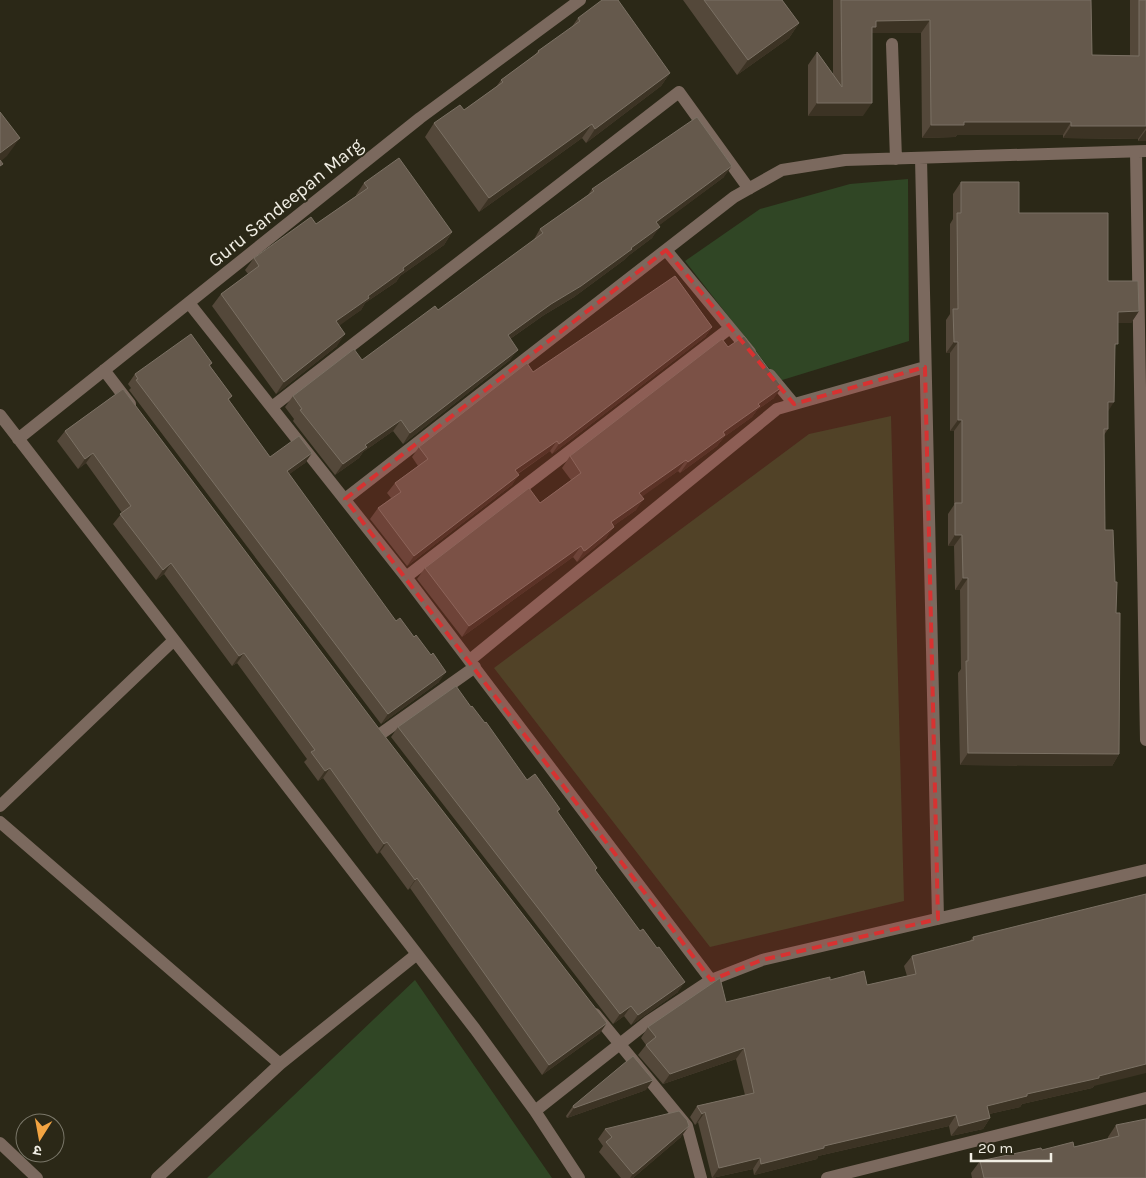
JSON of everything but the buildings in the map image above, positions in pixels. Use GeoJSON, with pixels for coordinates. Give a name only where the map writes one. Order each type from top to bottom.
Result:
{"type":"FeatureCollection","features":[{"type":"Feature","properties":{"kind":"street","name":"Guru Sandeepan Marg"},"geometry":{"type":"LineString","coordinates":[[18,439],[420,118],[580,0]]}},
{"type":"Feature","properties":{"kind":"street"},"geometry":{"type":"LineString","coordinates":[[892,44],[896,158]]}},
{"type":"Feature","properties":{"kind":"street"},"geometry":{"type":"LineString","coordinates":[[272,408],[679,92],[749,189]]}},
{"type":"Feature","properties":{"kind":"street"},"geometry":{"type":"LineString","coordinates":[[345,499],[734,197],[782,170],[845,160],[1141,152],[1146,740]]}},
{"type":"Feature","properties":{"kind":"street"},"geometry":{"type":"LineString","coordinates":[[921,158],[938,919]]}},
{"type":"Feature","properties":{"kind":"street"},"geometry":{"type":"LineString","coordinates":[[666,250],[794,404]]}},
{"type":"Feature","properties":{"kind":"street"},"geometry":{"type":"LineString","coordinates":[[189,303],[406,577],[711,980]]}},
{"type":"Feature","properties":{"kind":"street"},"geometry":{"type":"LineString","coordinates":[[406,577],[730,328]]}},
{"type":"Feature","properties":{"kind":"street"},"geometry":{"type":"LineString","coordinates":[[369,723],[382,739],[777,409],[925,367]]}},
{"type":"Feature","properties":{"kind":"street"},"geometry":{"type":"LineString","coordinates":[[104,370],[140,418]]}},
{"type":"Feature","properties":{"kind":"street"},"geometry":{"type":"LineString","coordinates":[[0,415],[416,954],[535,1111],[579,1178]]}},
{"type":"Feature","properties":{"kind":"street"},"geometry":{"type":"LineString","coordinates":[[0,806],[174,640]]}},
{"type":"Feature","properties":{"kind":"street"},"geometry":{"type":"LineString","coordinates":[[0,822],[280,1064]]}},
{"type":"Feature","properties":{"kind":"street"},"geometry":{"type":"LineString","coordinates":[[535,1111],[649,1021],[711,980],[762,960],[1146,870]]}},
{"type":"Feature","properties":{"kind":"street"},"geometry":{"type":"LineString","coordinates":[[157,1178],[280,1064],[416,954]]}},
{"type":"Feature","properties":{"kind":"street"},"geometry":{"type":"LineString","coordinates":[[589,1006],[687,1126],[701,1178]]}},
{"type":"Feature","properties":{"kind":"street"},"geometry":{"type":"LineString","coordinates":[[827,1178],[1146,1098]]}},
{"type":"Feature","properties":{"kind":"street"},"geometry":{"type":"LineString","coordinates":[[0,1144],[37,1178]]}},
{"type":"Feature","properties":{"kind":"highlighted area"},"geometry":{"type":"Polygon","coordinates":[[[666,250],[794,404],[925,367],[938,919],[762,960],[711,980],[345,499],[666,250]]]}},
{"type":"Feature","properties":{"kind":"green space"},"geometry":{"type":"Polygon","coordinates":[[[908,179],[909,341],[779,381],[685,261],[760,209],[850,184],[908,179]]]}},
{"type":"Feature","properties":{"kind":"green space"},"geometry":{"type":"Polygon","coordinates":[[[891,416],[904,901],[710,947],[494,668],[809,434],[891,416]]]}},
{"type":"Feature","properties":{"kind":"green space"},"geometry":{"type":"Polygon","coordinates":[[[415,980],[552,1178],[207,1178],[415,980]]]}}]}
